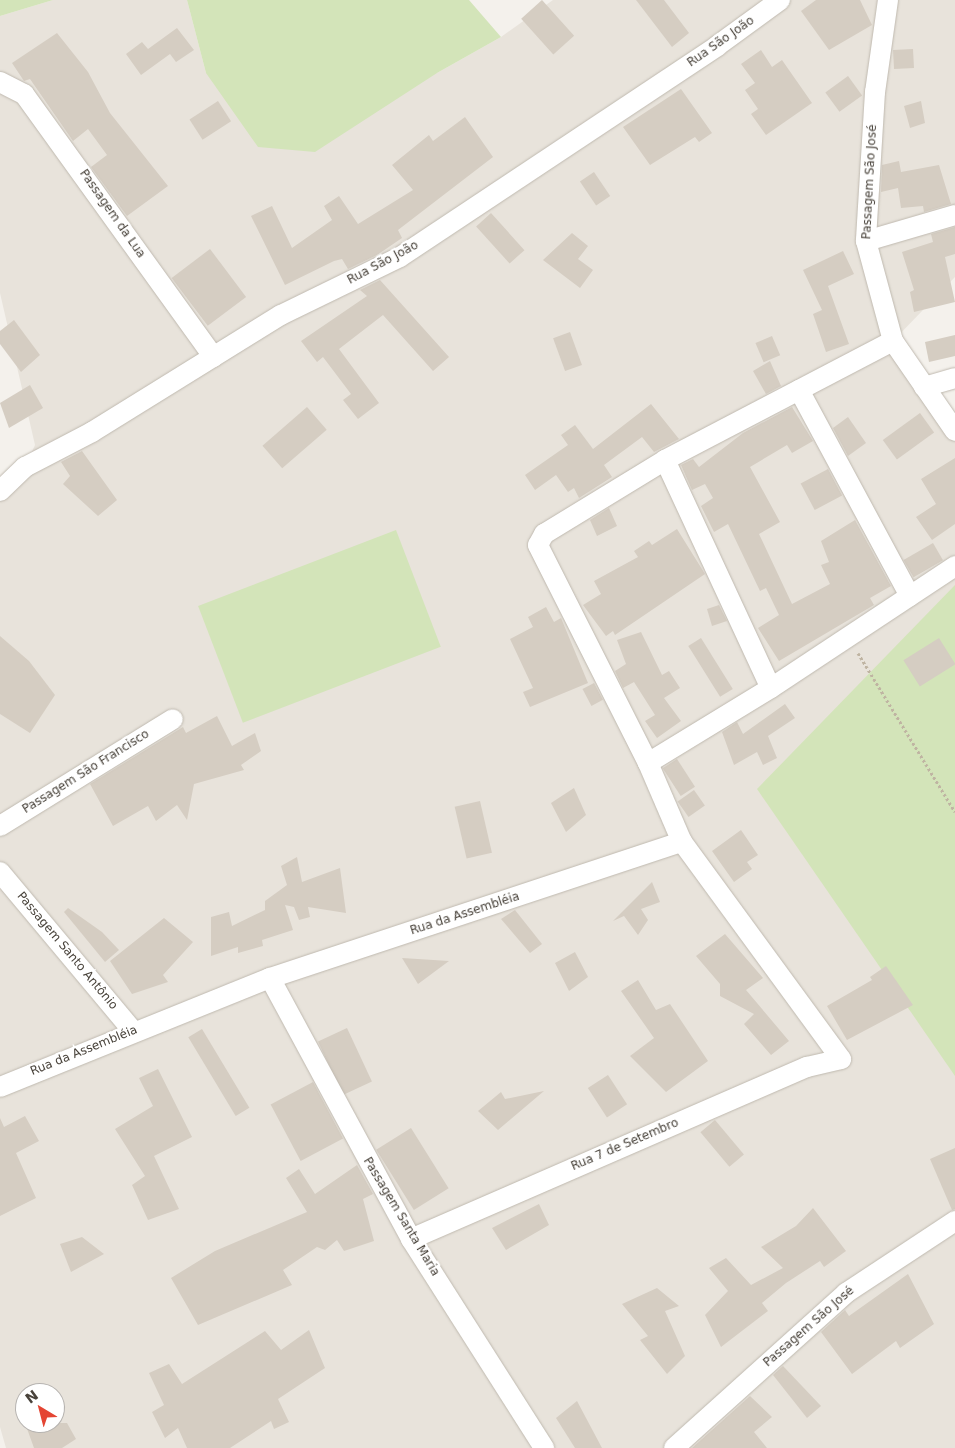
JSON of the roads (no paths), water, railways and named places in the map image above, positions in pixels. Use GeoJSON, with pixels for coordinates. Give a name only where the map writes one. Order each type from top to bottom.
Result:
{"type":"FeatureCollection","features":[{"type":"Feature","properties":{"kind":"street","name":"Rua São João"},"geometry":{"type":"LineString","coordinates":[[0,491],[25,467],[92,432],[281,315],[400,257],[717,46],[780,0]]}},
{"type":"Feature","properties":{"kind":"street","name":"Passagem São José"},"geometry":{"type":"LineString","coordinates":[[888,0],[875,92],[866,241],[893,341],[955,431]]}},
{"type":"Feature","properties":{"kind":"street","name":"Passagem da Lua"},"geometry":{"type":"LineString","coordinates":[[0,82],[24,94],[214,357]]}},
{"type":"Feature","properties":{"kind":"street"},"geometry":{"type":"LineString","coordinates":[[866,241],[955,215]]}},
{"type":"Feature","properties":{"kind":"street"},"geometry":{"type":"LineString","coordinates":[[682,842],[648,763],[538,545],[544,534],[665,460],[893,341]]}},
{"type":"Feature","properties":{"kind":"street"},"geometry":{"type":"LineString","coordinates":[[924,387],[955,378]]}},
{"type":"Feature","properties":{"kind":"street"},"geometry":{"type":"LineString","coordinates":[[799,390],[910,596]]}},
{"type":"Feature","properties":{"kind":"street"},"geometry":{"type":"LineString","coordinates":[[665,460],[771,688]]}},
{"type":"Feature","properties":{"kind":"street"},"geometry":{"type":"LineString","coordinates":[[648,763],[771,688],[955,566]]}},
{"type":"Feature","properties":{"kind":"street","name":"Passagem São Francisco"},"geometry":{"type":"LineString","coordinates":[[0,826],[173,719]]}},
{"type":"Feature","properties":{"kind":"street","name":"Rua da Assembléia"},"geometry":{"type":"LineString","coordinates":[[0,1087],[133,1031],[270,978],[682,842]]}},
{"type":"Feature","properties":{"kind":"street","name":"Rua 7 de Setembro"},"geometry":{"type":"LineString","coordinates":[[411,1239],[807,1067],[841,1059],[682,842]]}},
{"type":"Feature","properties":{"kind":"street","name":"Passagem Santo Antônio"},"geometry":{"type":"LineString","coordinates":[[0,872],[133,1031]]}},
{"type":"Feature","properties":{"kind":"street","name":"Passagem Santa Maria"},"geometry":{"type":"LineString","coordinates":[[270,978],[411,1239],[544,1448]]}},
{"type":"Feature","properties":{"kind":"street","name":"Passagem São José"},"geometry":{"type":"LineString","coordinates":[[674,1448],[846,1293],[955,1221]]}}]}
